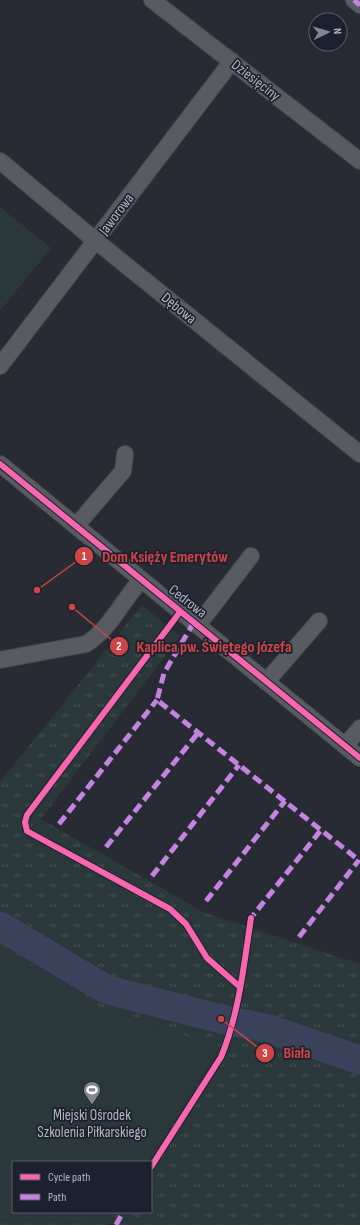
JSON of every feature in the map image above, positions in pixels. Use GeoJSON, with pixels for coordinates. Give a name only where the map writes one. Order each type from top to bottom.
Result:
{"type":"FeatureCollection","features":[{"type":"Feature","properties":{"kind":"street","name":"Dziesięciny"},"geometry":{"type":"LineString","coordinates":[[152,0],[360,161]]}},
{"type":"Feature","properties":{"kind":"street"},"geometry":{"type":"LineString","coordinates":[[354,0],[360,4]]}},
{"type":"Feature","properties":{"kind":"street","name":"Jaworowa"},"geometry":{"type":"LineString","coordinates":[[0,366],[232,61]]}},
{"type":"Feature","properties":{"kind":"street","name":"Dębowa"},"geometry":{"type":"LineString","coordinates":[[0,161],[96,241],[360,454]]}},
{"type":"Feature","properties":{"kind":"street"},"geometry":{"type":"LineString","coordinates":[[76,526],[123,471],[125,454]]}},
{"type":"Feature","properties":{"kind":"street","name":"Cedrowa"},"geometry":{"type":"LineString","coordinates":[[0,464],[360,758]]}},
{"type":"Feature","properties":{"kind":"street"},"geometry":{"type":"LineString","coordinates":[[198,625],[251,556]]}},
{"type":"Feature","properties":{"kind":"street"},"geometry":{"type":"LineString","coordinates":[[0,660],[86,644],[102,630],[128,594],[141,580]]}},
{"type":"Feature","properties":{"kind":"street"},"geometry":{"type":"LineString","coordinates":[[266,682],[319,621]]}},
{"type":"Feature","properties":{"kind":"street"},"geometry":{"type":"LineString","coordinates":[[345,746],[360,728]]}},
{"type":"Feature","properties":{"kind":"green space"},"geometry":{"type":"Polygon","coordinates":[[[0,207],[51,248],[0,311],[0,207]]]}},
{"type":"Feature","properties":{"kind":"green space"},"geometry":{"type":"Polygon","coordinates":[[[142,605],[180,636],[41,819],[203,912],[360,964],[360,1225],[114,1225],[110,1223],[116,1213],[152,1213],[152,1161],[149,1161],[220,1048],[92,1006],[0,944],[0,782],[142,605]]]}},
{"type":"Feature","properties":{"kind":"green space","name":"Miejski Ośrodek Szkolenia Piłkarskiego"},"geometry":{"type":"Polygon","coordinates":[[[0,944],[93,1006],[220,1047],[149,1161],[12,1161],[12,1213],[116,1213],[110,1223],[0,1219],[0,944]]]}},
{"type":"Feature","properties":{"kind":"green space"},"geometry":{"type":"Polygon","coordinates":[[[0,1219],[110,1223],[109,1225],[0,1225],[0,1219]]]}},
{"type":"Feature","properties":{"kind":"waterway"},"geometry":{"type":"LineString","coordinates":[[0,926],[102,987],[112,991],[221,1019],[269,1029],[360,1060]]}},
{"type":"Feature","properties":{"kind":"marked path"},"geometry":{"type":"LineString","coordinates":[[354,0],[360,5]]}},
{"type":"Feature","properties":{"kind":"marked path"},"geometry":{"type":"LineString","coordinates":[[194,622],[164,673],[157,700],[360,861]]}},
{"type":"Feature","properties":{"kind":"marked path"},"geometry":{"type":"LineString","coordinates":[[59,824],[157,700]]}},
{"type":"Feature","properties":{"kind":"marked path"},"geometry":{"type":"LineString","coordinates":[[106,847],[198,733]]}},
{"type":"Feature","properties":{"kind":"marked path"},"geometry":{"type":"LineString","coordinates":[[152,876],[239,765]]}},
{"type":"Feature","properties":{"kind":"marked path"},"geometry":{"type":"LineString","coordinates":[[206,901],[285,801]]}},
{"type":"Feature","properties":{"kind":"marked path"},"geometry":{"type":"LineString","coordinates":[[251,922],[251,918],[321,830]]}},
{"type":"Feature","properties":{"kind":"marked path"},"geometry":{"type":"LineString","coordinates":[[299,937],[359,860]]}},
{"type":"Feature","properties":{"kind":"marked path"},"geometry":{"type":"LineString","coordinates":[[116,1225],[122,1213]]}},
{"type":"Feature","properties":{"kind":"cycle path"},"geometry":{"type":"LineString","coordinates":[[0,464],[360,758]]}},
{"type":"Feature","properties":{"kind":"cycle path"},"geometry":{"type":"LineString","coordinates":[[180,612],[27,815],[25,822],[27,831],[170,909],[186,924],[207,958],[240,987]]}},
{"type":"Feature","properties":{"kind":"cycle path"},"geometry":{"type":"LineString","coordinates":[[152,1165],[221,1057],[237,1006],[251,918]]}},
{"type":"Feature","properties":{"kind":"place","name":"Dom Księży Emerytów"},"geometry":{"type":"Point","coordinates":[37,590]}},
{"type":"Feature","properties":{"kind":"place","name":"Kaplica pw. Świętego Józefa"},"geometry":{"type":"Point","coordinates":[72,607]}},
{"type":"Feature","properties":{"kind":"place","name":"Biała"},"geometry":{"type":"Point","coordinates":[221,1019]}},
{"type":"Feature","properties":{"kind":"place","name":"Miejski Ośrodek Szkolenia Piłkarskiego"},"geometry":{"type":"Point","coordinates":[92,1105]}}]}
